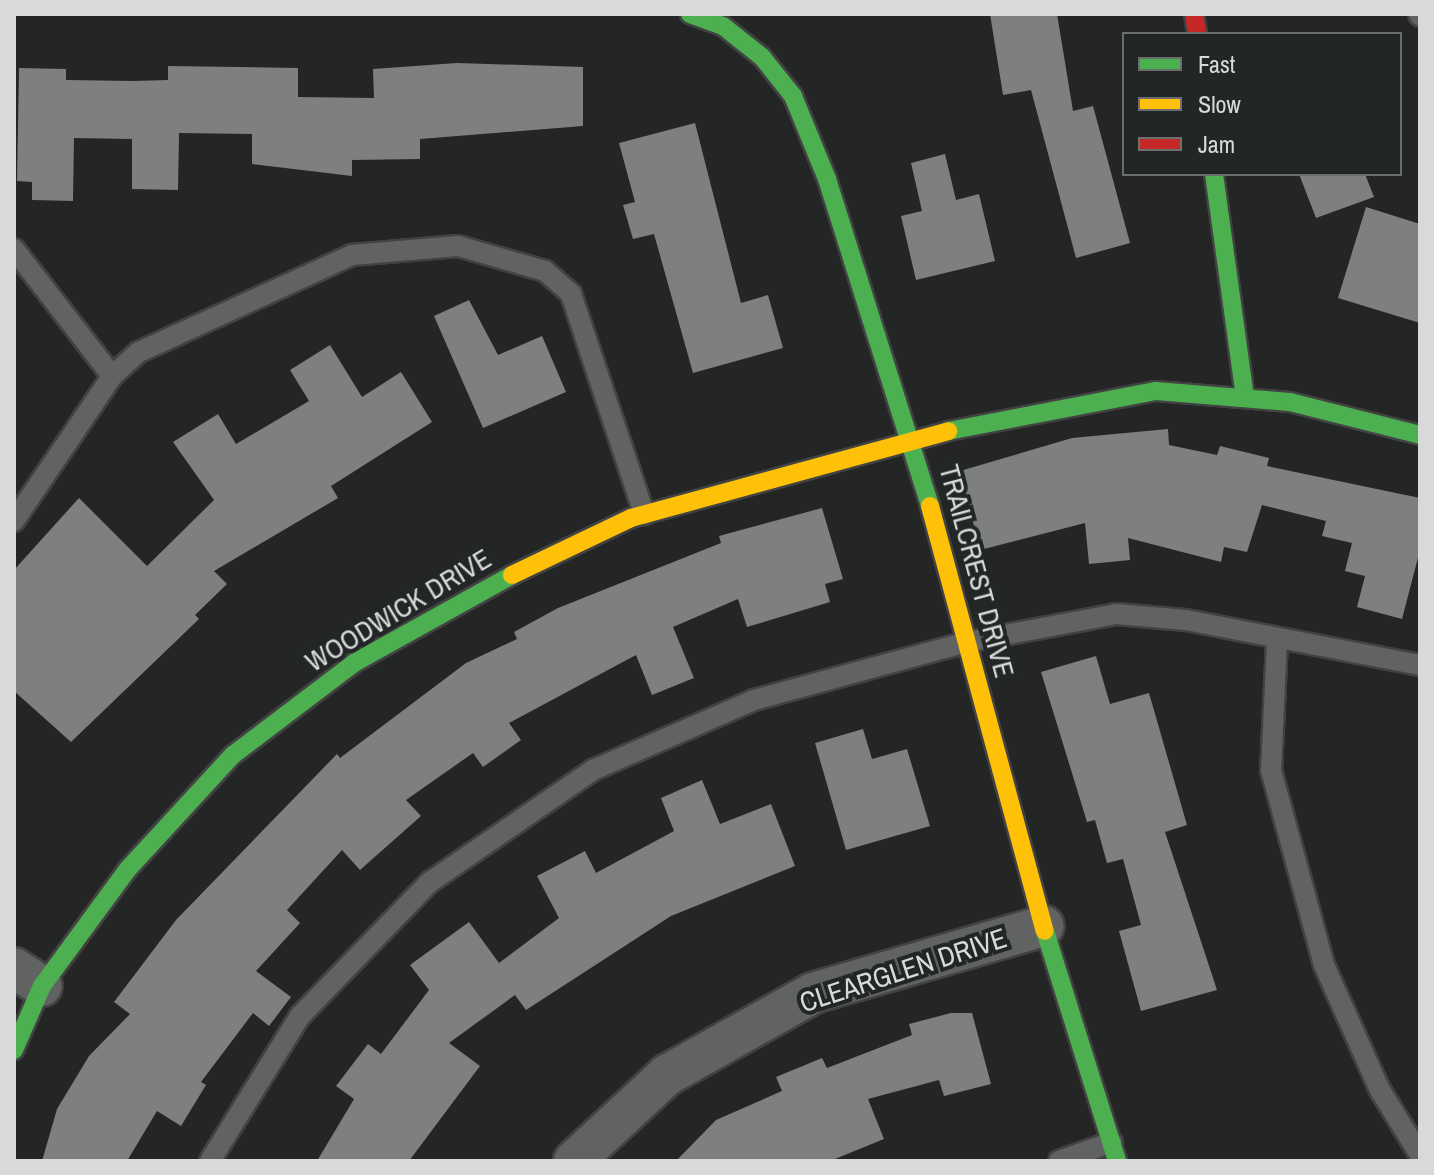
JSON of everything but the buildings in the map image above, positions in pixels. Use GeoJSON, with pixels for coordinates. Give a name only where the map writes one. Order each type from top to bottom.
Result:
{"type":"FeatureCollection","features":[{"type":"Feature","properties":{"kind":"street","name":"TRAILCREST DRIVE"},"geometry":{"type":"LineString","coordinates":[[690,14],[723,26],[762,57],[793,96],[912,438],[1043,926],[1115,1151]]}},
{"type":"Feature","properties":{"kind":"street"},"geometry":{"type":"LineString","coordinates":[[1214,176],[1245,398]]}},
{"type":"Feature","properties":{"kind":"street","name":"WOODWICK DRIVE"},"geometry":{"type":"LineString","coordinates":[[14,1050],[28,977],[233,755],[354,663],[453,603],[644,514],[912,438],[1091,398],[1156,391],[1245,398],[1420,435]]}},
{"type":"Feature","properties":{"kind":"street","name":"CLEARGLEN DRIVE"},"geometry":{"type":"LineString","coordinates":[[574,1161],[667,1075],[813,993],[1043,926]]}},
{"type":"Feature","properties":{"kind":"lane"},"geometry":{"type":"LineString","coordinates":[[14,521],[112,376],[174,332],[352,255],[458,246],[500,253],[545,271],[571,294],[644,514]]}},
{"type":"Feature","properties":{"kind":"lane"},"geometry":{"type":"LineString","coordinates":[[14,249],[112,376]]}},
{"type":"Feature","properties":{"kind":"lane"},"geometry":{"type":"LineString","coordinates":[[210,1161],[300,1016],[430,882],[536,803],[593,770],[754,700],[967,642],[1116,614],[1420,665]]}},
{"type":"Feature","properties":{"kind":"lane"},"geometry":{"type":"LineString","coordinates":[[1277,640],[1271,770],[1324,965],[1367,1065],[1420,1155]]}},
{"type":"Feature","properties":{"kind":"lane"},"geometry":{"type":"LineString","coordinates":[[1059,1161],[1115,1151]]}},
{"type":"Feature","properties":{"kind":"traffic: fast"},"geometry":{"type":"LineString","coordinates":[[690,14],[723,26],[762,57],[793,96],[827,179],[930,506]]}},
{"type":"Feature","properties":{"kind":"traffic: fast"},"geometry":{"type":"LineString","coordinates":[[1214,176],[1245,398]]}},
{"type":"Feature","properties":{"kind":"traffic: fast"},"geometry":{"type":"LineString","coordinates":[[948,431],[1156,391],[1290,402],[1420,435]]}},
{"type":"Feature","properties":{"kind":"traffic: fast"},"geometry":{"type":"LineString","coordinates":[[14,1050],[42,986],[128,869],[233,755],[354,663],[512,575]]}},
{"type":"Feature","properties":{"kind":"traffic: fast"},"geometry":{"type":"LineString","coordinates":[[1045,931],[1117,1161]]}},
{"type":"Feature","properties":{"kind":"traffic: slow"},"geometry":{"type":"LineString","coordinates":[[512,575],[631,518],[948,431]]}},
{"type":"Feature","properties":{"kind":"traffic: slow"},"geometry":{"type":"LineString","coordinates":[[930,506],[1045,931]]}},
{"type":"Feature","properties":{"kind":"traffic: jam"},"geometry":{"type":"LineString","coordinates":[[1194,14],[1197,32]]}}]}
